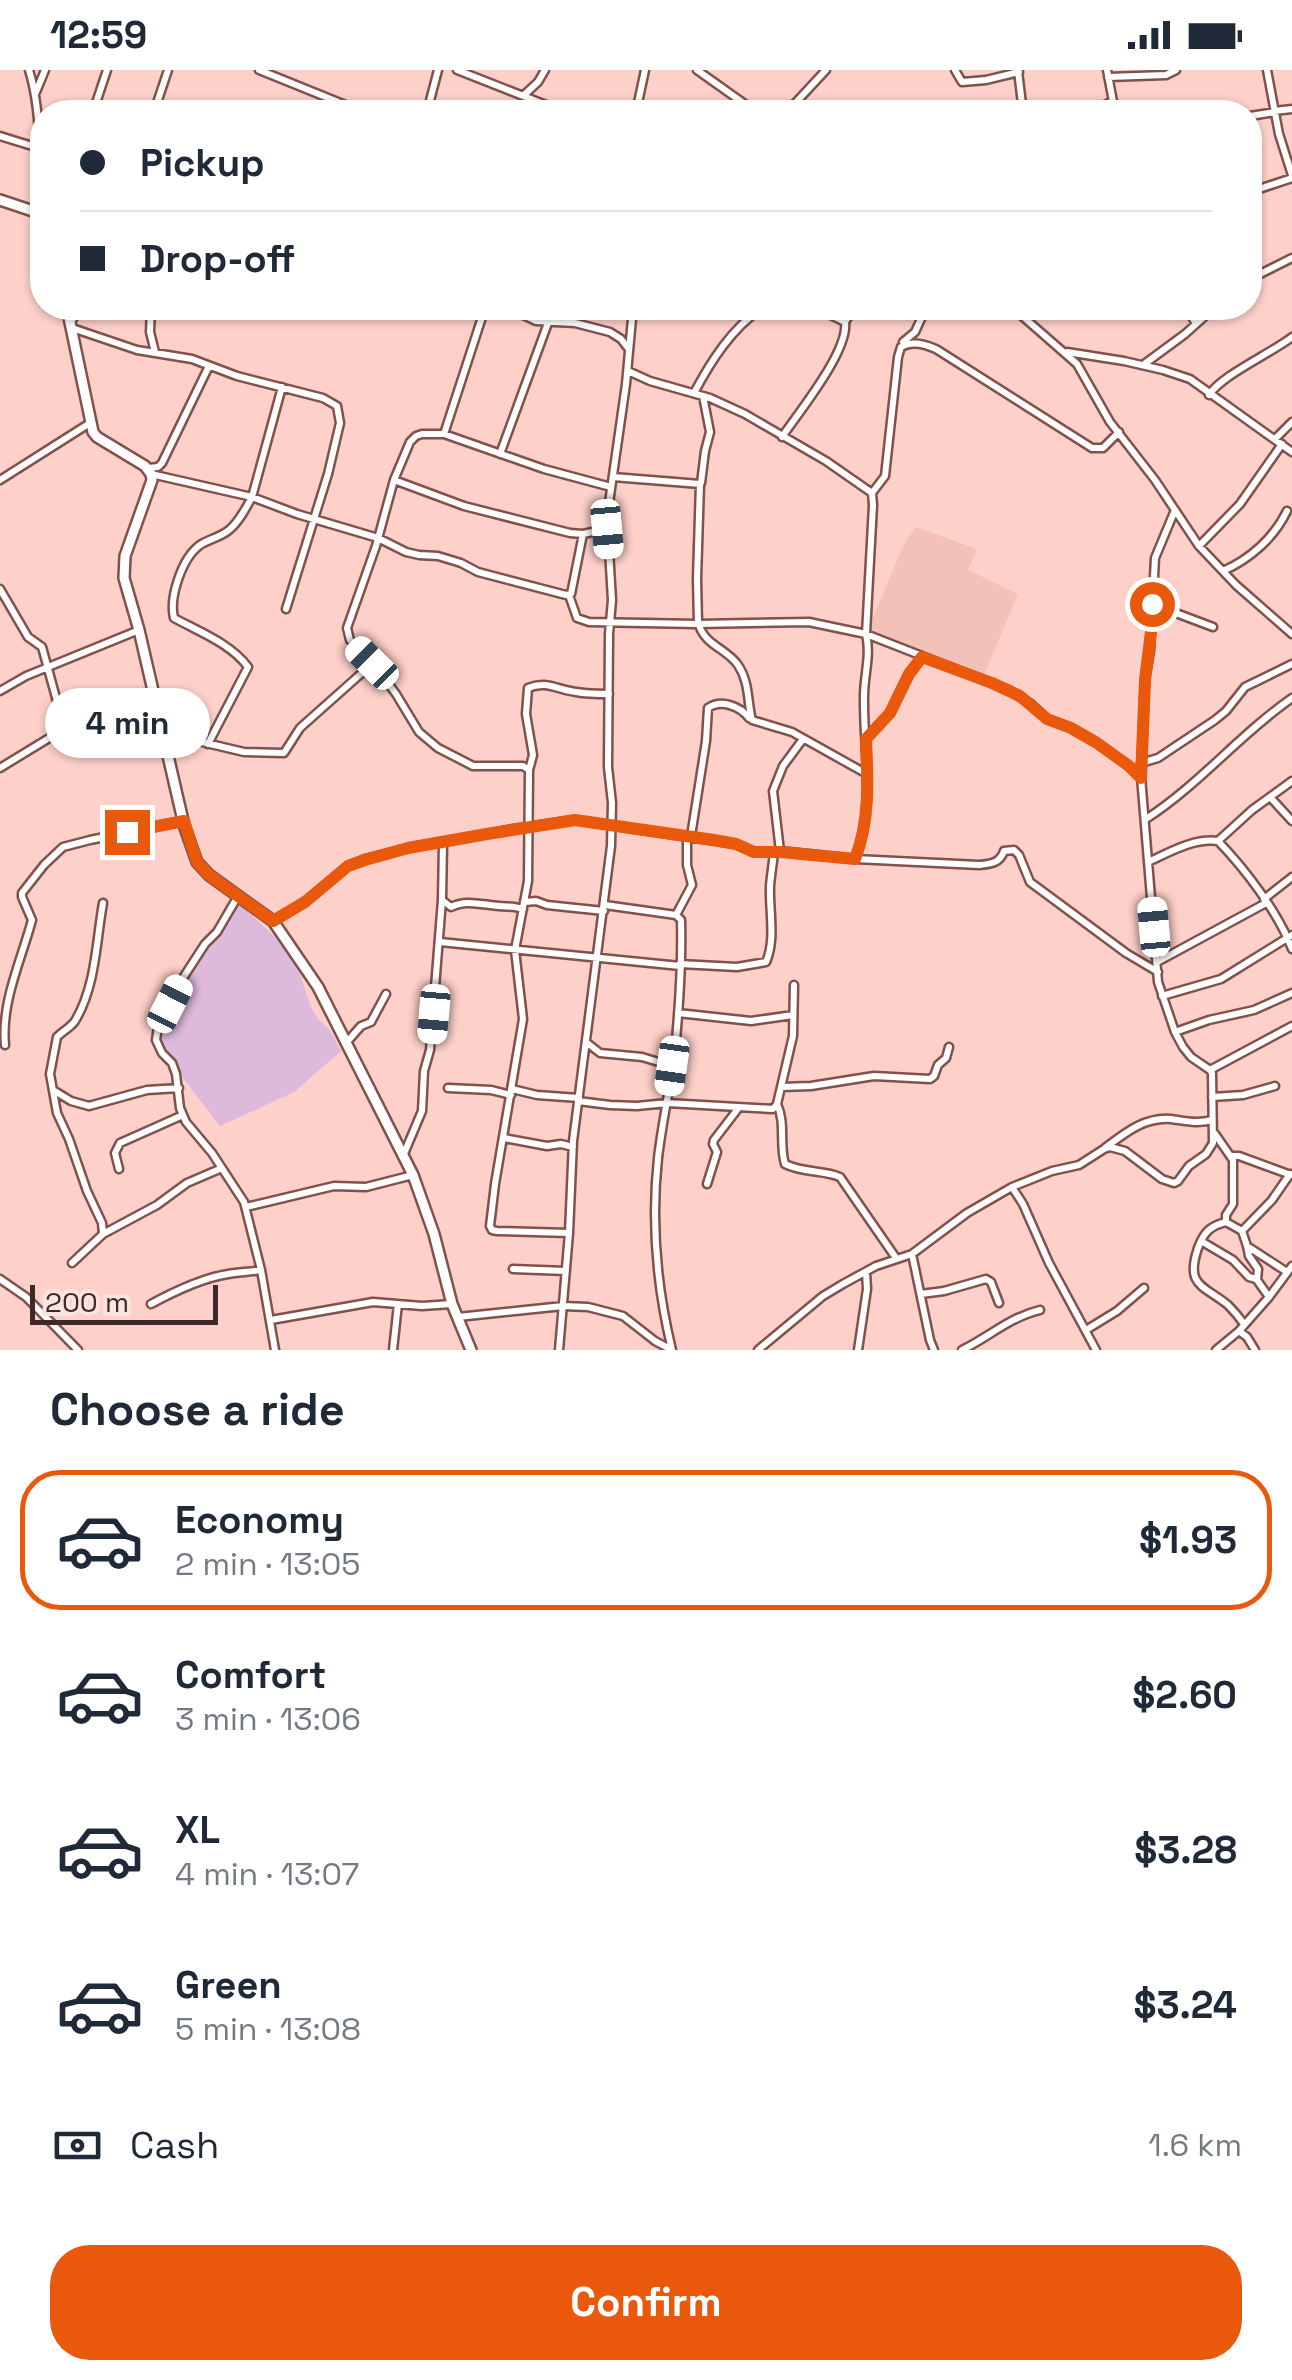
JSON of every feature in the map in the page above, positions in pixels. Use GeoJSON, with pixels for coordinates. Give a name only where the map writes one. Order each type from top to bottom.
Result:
{"type":"FeatureCollection","features":[{"type":"Feature","properties":{"kind":"main road"},"geometry":{"type":"LineString","coordinates":[[0,200],[30,210]]}},
{"type":"Feature","properties":{"kind":"main road"},"geometry":{"type":"LineString","coordinates":[[70,320],[90,423],[97,437],[149,471],[152,480],[131,536],[124,578],[197,862],[273,921],[318,987],[413,1176],[434,1234],[452,1304],[471,1350]]}},
{"type":"Feature","properties":{"kind":"street"},"geometry":{"type":"LineString","coordinates":[[30,70],[37,100]]}},
{"type":"Feature","properties":{"kind":"street"},"geometry":{"type":"LineString","coordinates":[[36,92],[45,70]]}},
{"type":"Feature","properties":{"kind":"street"},"geometry":{"type":"LineString","coordinates":[[98,100],[107,70]]}},
{"type":"Feature","properties":{"kind":"street"},"geometry":{"type":"LineString","coordinates":[[158,100],[168,70]]}},
{"type":"Feature","properties":{"kind":"street"},"geometry":{"type":"LineString","coordinates":[[259,70],[333,100]]}},
{"type":"Feature","properties":{"kind":"street"},"geometry":{"type":"LineString","coordinates":[[430,100],[438,70]]}},
{"type":"Feature","properties":{"kind":"street"},"geometry":{"type":"LineString","coordinates":[[457,70],[536,100]]}},
{"type":"Feature","properties":{"kind":"street"},"geometry":{"type":"LineString","coordinates":[[524,95],[545,70]]}},
{"type":"Feature","properties":{"kind":"street"},"geometry":{"type":"LineString","coordinates":[[639,100],[645,70]]}},
{"type":"Feature","properties":{"kind":"street"},"geometry":{"type":"LineString","coordinates":[[697,70],[739,100]]}},
{"type":"Feature","properties":{"kind":"street"},"geometry":{"type":"LineString","coordinates":[[798,100],[826,70]]}},
{"type":"Feature","properties":{"kind":"street"},"geometry":{"type":"LineString","coordinates":[[955,70],[962,82],[1018,71],[1022,100]]}},
{"type":"Feature","properties":{"kind":"street"},"geometry":{"type":"LineString","coordinates":[[1112,100],[1107,73],[1166,75],[1176,70]]}},
{"type":"Feature","properties":{"kind":"street"},"geometry":{"type":"LineString","coordinates":[[1262,187],[1292,176],[1283,151],[1267,70]]}},
{"type":"Feature","properties":{"kind":"street"},"geometry":{"type":"LineString","coordinates":[[1262,114],[1292,109]]}},
{"type":"Feature","properties":{"kind":"street"},"geometry":{"type":"LineString","coordinates":[[0,136],[30,145]]}},
{"type":"Feature","properties":{"kind":"street"},"geometry":{"type":"LineString","coordinates":[[1262,273],[1292,258]]}},
{"type":"Feature","properties":{"kind":"street"},"geometry":{"type":"LineString","coordinates":[[74,320],[71,324],[137,350],[192,359],[323,398],[337,406],[340,414],[328,474],[286,608]]}},
{"type":"Feature","properties":{"kind":"street"},"geometry":{"type":"LineString","coordinates":[[150,320],[155,352]]}},
{"type":"Feature","properties":{"kind":"street"},"geometry":{"type":"LineString","coordinates":[[444,434],[481,320]]}},
{"type":"Feature","properties":{"kind":"street"},"geometry":{"type":"LineString","coordinates":[[532,320],[588,325],[616,334],[628,348]]}},
{"type":"Feature","properties":{"kind":"street"},"geometry":{"type":"LineString","coordinates":[[559,1350],[570,1234],[572,1147],[613,825],[608,767],[612,600],[607,529],[632,320]]}},
{"type":"Feature","properties":{"kind":"street"},"geometry":{"type":"LineString","coordinates":[[694,393],[744,320]]}},
{"type":"Feature","properties":{"kind":"street"},"geometry":{"type":"LineString","coordinates":[[782,437],[845,337],[845,322],[841,320]]}},
{"type":"Feature","properties":{"kind":"street"},"geometry":{"type":"LineString","coordinates":[[872,493],[885,476],[901,347],[920,320]]}},
{"type":"Feature","properties":{"kind":"street"},"geometry":{"type":"LineString","coordinates":[[1026,320],[1077,364],[1110,422],[1198,546],[1291,632]]}},
{"type":"Feature","properties":{"kind":"street"},"geometry":{"type":"LineString","coordinates":[[1194,320],[1196,324]]}},
{"type":"Feature","properties":{"kind":"street"},"geometry":{"type":"LineString","coordinates":[[1142,365],[1200,320]]}},
{"type":"Feature","properties":{"kind":"street"},"geometry":{"type":"LineString","coordinates":[[500,454],[548,323]]}},
{"type":"Feature","properties":{"kind":"street"},"geometry":{"type":"LineString","coordinates":[[1209,395],[1216,385],[1276,350],[1292,336]]}},
{"type":"Feature","properties":{"kind":"street"},"geometry":{"type":"LineString","coordinates":[[901,347],[925,344],[936,348],[1092,448],[1103,448],[1119,432]]}},
{"type":"Feature","properties":{"kind":"street"},"geometry":{"type":"LineString","coordinates":[[1065,352],[1142,365],[1190,379],[1292,452]]}},
{"type":"Feature","properties":{"kind":"street"},"geometry":{"type":"LineString","coordinates":[[149,471],[162,463],[209,366]]}},
{"type":"Feature","properties":{"kind":"street"},"geometry":{"type":"LineString","coordinates":[[628,371],[744,414],[826,461],[872,493],[864,690],[865,824],[855,859]]}},
{"type":"Feature","properties":{"kind":"street"},"geometry":{"type":"LineString","coordinates":[[208,744],[248,667],[226,647],[174,618],[173,605],[182,570],[193,552],[228,531],[252,497],[282,388]]}},
{"type":"Feature","properties":{"kind":"street"},"geometry":{"type":"LineString","coordinates":[[704,396],[710,432],[700,484],[698,624],[707,639],[740,668],[749,695],[750,718]]}},
{"type":"Feature","properties":{"kind":"street"},"geometry":{"type":"LineString","coordinates":[[1198,546],[1240,504],[1292,422]]}},
{"type":"Feature","properties":{"kind":"street"},"geometry":{"type":"LineString","coordinates":[[0,480],[90,423]]}},
{"type":"Feature","properties":{"kind":"street"},"geometry":{"type":"LineString","coordinates":[[529,770],[523,766],[473,766],[438,748],[419,732],[396,694],[350,640],[346,628],[410,442],[422,434],[444,434],[544,469],[612,482],[700,484]]}},
{"type":"Feature","properties":{"kind":"street"},"geometry":{"type":"LineString","coordinates":[[149,471],[252,497],[378,538],[418,556],[438,556],[478,572],[569,595]]}},
{"type":"Feature","properties":{"kind":"street"},"geometry":{"type":"LineString","coordinates":[[394,480],[464,506],[570,533],[607,529]]}},
{"type":"Feature","properties":{"kind":"street"},"geometry":{"type":"LineString","coordinates":[[1104,1149],[1124,1151],[1162,1179],[1174,1183],[1206,1154],[1214,1134],[1210,1070],[1187,1053],[1162,996],[1141,778],[1156,550],[1175,510]]}},
{"type":"Feature","properties":{"kind":"street"},"geometry":{"type":"LineString","coordinates":[[1222,571],[1259,548],[1288,511]]}},
{"type":"Feature","properties":{"kind":"street"},"geometry":{"type":"LineString","coordinates":[[569,595],[575,584],[583,534]]}},
{"type":"Feature","properties":{"kind":"street"},"geometry":{"type":"LineString","coordinates":[[0,588],[28,637],[42,647],[62,722],[62,728],[0,768]]}},
{"type":"Feature","properties":{"kind":"street"},"geometry":{"type":"LineString","coordinates":[[569,595],[580,620],[809,622],[866,634],[1020,696],[1047,719],[1097,743],[1141,778]]}},
{"type":"Feature","properties":{"kind":"street"},"geometry":{"type":"LineString","coordinates":[[1152,604],[1213,626]]}},
{"type":"Feature","properties":{"kind":"street"},"geometry":{"type":"LineString","coordinates":[[0,691],[48,666],[140,630]]}},
{"type":"Feature","properties":{"kind":"street"},"geometry":{"type":"LineString","coordinates":[[866,739],[890,713],[922,657]]}},
{"type":"Feature","properties":{"kind":"street"},"geometry":{"type":"LineString","coordinates":[[164,733],[244,752],[286,752],[300,728],[372,663]]}},
{"type":"Feature","properties":{"kind":"street"},"geometry":{"type":"LineString","coordinates":[[1141,763],[1158,758],[1215,720],[1245,688],[1292,664]]}},
{"type":"Feature","properties":{"kind":"street"},"geometry":{"type":"LineString","coordinates":[[570,1234],[490,1229],[523,1019],[515,950],[528,881],[532,755],[526,714],[528,688],[545,684],[572,692],[609,694]]}},
{"type":"Feature","properties":{"kind":"street"},"geometry":{"type":"LineString","coordinates":[[1146,819],[1208,772],[1269,713],[1292,698]]}},
{"type":"Feature","properties":{"kind":"street"},"geometry":{"type":"LineString","coordinates":[[676,916],[692,890],[687,866],[689,836],[708,708],[716,704],[740,708],[761,724],[784,728],[867,774]]}},
{"type":"Feature","properties":{"kind":"street"},"geometry":{"type":"LineString","coordinates":[[440,942],[680,965],[738,967],[766,962],[770,946],[770,884],[777,852],[773,791],[782,766],[804,739]]}},
{"type":"Feature","properties":{"kind":"street"},"geometry":{"type":"LineString","coordinates":[[1218,841],[1292,781]]}},
{"type":"Feature","properties":{"kind":"street"},"geometry":{"type":"LineString","coordinates":[[1270,797],[1292,821]]}},
{"type":"Feature","properties":{"kind":"street"},"geometry":{"type":"LineString","coordinates":[[530,816],[545,824]]}},
{"type":"Feature","properties":{"kind":"street"},"geometry":{"type":"LineString","coordinates":[[273,921],[305,902],[348,866],[365,860],[408,848],[575,820],[736,844],[754,852],[855,859],[988,864],[1001,859],[1004,851],[1014,850],[1030,882],[1158,972]]}},
{"type":"Feature","properties":{"kind":"street"},"geometry":{"type":"LineString","coordinates":[[6,1046],[4,1026],[9,998],[32,920],[22,897],[44,864],[64,847],[184,821]]}},
{"type":"Feature","properties":{"kind":"street"},"geometry":{"type":"LineString","coordinates":[[1148,862],[1187,845],[1218,841],[1290,936],[1292,949]]}},
{"type":"Feature","properties":{"kind":"street"},"geometry":{"type":"LineString","coordinates":[[403,1156],[422,1110],[424,1072],[430,1050],[440,942],[443,844]]}},
{"type":"Feature","properties":{"kind":"street"},"geometry":{"type":"LineString","coordinates":[[1157,962],[1265,901],[1292,877]]}},
{"type":"Feature","properties":{"kind":"street"},"geometry":{"type":"LineString","coordinates":[[238,896],[218,932],[205,944],[182,981],[155,1034],[158,1046],[172,1063],[183,1115],[246,1207],[262,1270],[275,1350]]}},
{"type":"Feature","properties":{"kind":"street"},"geometry":{"type":"LineString","coordinates":[[442,900],[450,907],[488,902],[512,906],[536,901],[676,916],[681,920],[678,1014],[657,1168],[656,1241],[671,1348]]}},
{"type":"Feature","properties":{"kind":"street"},"geometry":{"type":"LineString","coordinates":[[104,903],[82,1008],[72,1026],[60,1034],[50,1068],[57,1113],[104,1234]]}},
{"type":"Feature","properties":{"kind":"street"},"geometry":{"type":"LineString","coordinates":[[1162,996],[1221,978],[1290,936]]}},
{"type":"Feature","properties":{"kind":"street"},"geometry":{"type":"LineString","coordinates":[[448,1088],[638,1106],[667,1103],[768,1110],[776,1104],[794,1036],[794,985]]}},
{"type":"Feature","properties":{"kind":"street"},"geometry":{"type":"LineString","coordinates":[[1176,1032],[1254,1010],[1292,993]]}},
{"type":"Feature","properties":{"kind":"street"},"geometry":{"type":"LineString","coordinates":[[346,1043],[361,1026],[372,1022],[386,994]]}},
{"type":"Feature","properties":{"kind":"street"},"geometry":{"type":"LineString","coordinates":[[678,1014],[751,1020],[793,1015]]}},
{"type":"Feature","properties":{"kind":"street"},"geometry":{"type":"LineString","coordinates":[[1210,1070],[1292,1026]]}},
{"type":"Feature","properties":{"kind":"street"},"geometry":{"type":"LineString","coordinates":[[585,1041],[600,1052],[642,1057],[672,1066]]}},
{"type":"Feature","properties":{"kind":"street"},"geometry":{"type":"LineString","coordinates":[[781,1087],[874,1076],[930,1079],[946,1058],[949,1046]]}},
{"type":"Feature","properties":{"kind":"street"},"geometry":{"type":"LineString","coordinates":[[1212,1098],[1274,1086]]}},
{"type":"Feature","properties":{"kind":"street"},"geometry":{"type":"LineString","coordinates":[[53,1090],[89,1106],[147,1090],[179,1088]]}},
{"type":"Feature","properties":{"kind":"street"},"geometry":{"type":"LineString","coordinates":[[776,1104],[785,1164],[840,1177],[896,1258]]}},
{"type":"Feature","properties":{"kind":"street"},"geometry":{"type":"LineString","coordinates":[[706,1184],[716,1158],[714,1140],[738,1109]]}},
{"type":"Feature","properties":{"kind":"street"},"geometry":{"type":"LineString","coordinates":[[119,1169],[115,1153],[120,1143],[183,1115]]}},
{"type":"Feature","properties":{"kind":"street"},"geometry":{"type":"LineString","coordinates":[[758,1350],[823,1296],[866,1272],[912,1254],[1012,1187],[1078,1165],[1144,1122],[1212,1120]]}},
{"type":"Feature","properties":{"kind":"street"},"geometry":{"type":"LineString","coordinates":[[1214,1134],[1231,1156],[1233,1204],[1226,1222]]}},
{"type":"Feature","properties":{"kind":"street"},"geometry":{"type":"LineString","coordinates":[[504,1138],[572,1147]]}},
{"type":"Feature","properties":{"kind":"street"},"geometry":{"type":"LineString","coordinates":[[1231,1156],[1291,1174],[1242,1231]]}},
{"type":"Feature","properties":{"kind":"street"},"geometry":{"type":"LineString","coordinates":[[72,1262],[104,1234],[157,1206],[187,1183],[222,1168]]}},
{"type":"Feature","properties":{"kind":"street"},"geometry":{"type":"LineString","coordinates":[[246,1207],[334,1186],[366,1187],[413,1176]]}},
{"type":"Feature","properties":{"kind":"street"},"geometry":{"type":"LineString","coordinates":[[1012,1187],[1096,1350]]}},
{"type":"Feature","properties":{"kind":"street"},"geometry":{"type":"LineString","coordinates":[[1254,1350],[1226,1304],[1196,1281],[1194,1266],[1201,1241],[1210,1228],[1226,1222],[1242,1231],[1249,1256],[1258,1270],[1256,1279]]}},
{"type":"Feature","properties":{"kind":"street"},"geometry":{"type":"LineString","coordinates":[[1201,1241],[1233,1260],[1270,1297]]}},
{"type":"Feature","properties":{"kind":"street"},"geometry":{"type":"LineString","coordinates":[[1216,1350],[1242,1327],[1289,1272],[1247,1246]]}},
{"type":"Feature","properties":{"kind":"street"},"geometry":{"type":"LineString","coordinates":[[912,1254],[934,1350]]}},
{"type":"Feature","properties":{"kind":"street"},"geometry":{"type":"LineString","coordinates":[[513,1269],[566,1271]]}},
{"type":"Feature","properties":{"kind":"street"},"geometry":{"type":"LineString","coordinates":[[151,1304],[210,1279],[262,1270]]}},
{"type":"Feature","properties":{"kind":"street"},"geometry":{"type":"LineString","coordinates":[[858,1350],[868,1284],[866,1272]]}},
{"type":"Feature","properties":{"kind":"street"},"geometry":{"type":"LineString","coordinates":[[0,1279],[26,1297],[78,1350]]}},
{"type":"Feature","properties":{"kind":"street"},"geometry":{"type":"LineString","coordinates":[[921,1294],[986,1279],[999,1303]]}},
{"type":"Feature","properties":{"kind":"street"},"geometry":{"type":"LineString","coordinates":[[1086,1330],[1118,1311],[1144,1288]]}},
{"type":"Feature","properties":{"kind":"street"},"geometry":{"type":"LineString","coordinates":[[271,1320],[373,1302],[452,1304]]}},
{"type":"Feature","properties":{"kind":"street"},"geometry":{"type":"LineString","coordinates":[[393,1350],[398,1304]]}},
{"type":"Feature","properties":{"kind":"street"},"geometry":{"type":"LineString","coordinates":[[458,1318],[563,1306],[607,1310],[623,1316],[655,1341],[680,1350]]}},
{"type":"Feature","properties":{"kind":"street"},"geometry":{"type":"LineString","coordinates":[[962,1350],[1007,1322],[1040,1310]]}},
{"type":"Feature","properties":{"kind":"shaded area"},"geometry":{"type":"Polygon","coordinates":[[[916,527],[977,549],[968,570],[1018,594],[983,677],[868,630],[903,546],[916,527]]]}},
{"type":"Feature","properties":{"kind":"shaded area"},"geometry":{"type":"Polygon","coordinates":[[[234,899],[275,937],[298,969],[311,1007],[341,1051],[294,1092],[220,1126],[163,1053],[155,1036],[194,957],[210,945],[234,899]]]}},
{"type":"Feature","properties":{"kind":"route"},"geometry":{"type":"LineString","coordinates":[[127,832],[184,821],[197,862],[273,921],[305,902],[348,866],[365,860],[408,848],[570,820],[714,840],[754,852],[855,859],[865,824],[866,739],[890,713],[922,657],[1020,696],[1047,719],[1097,743],[1141,778],[1152,604]]}}]}
